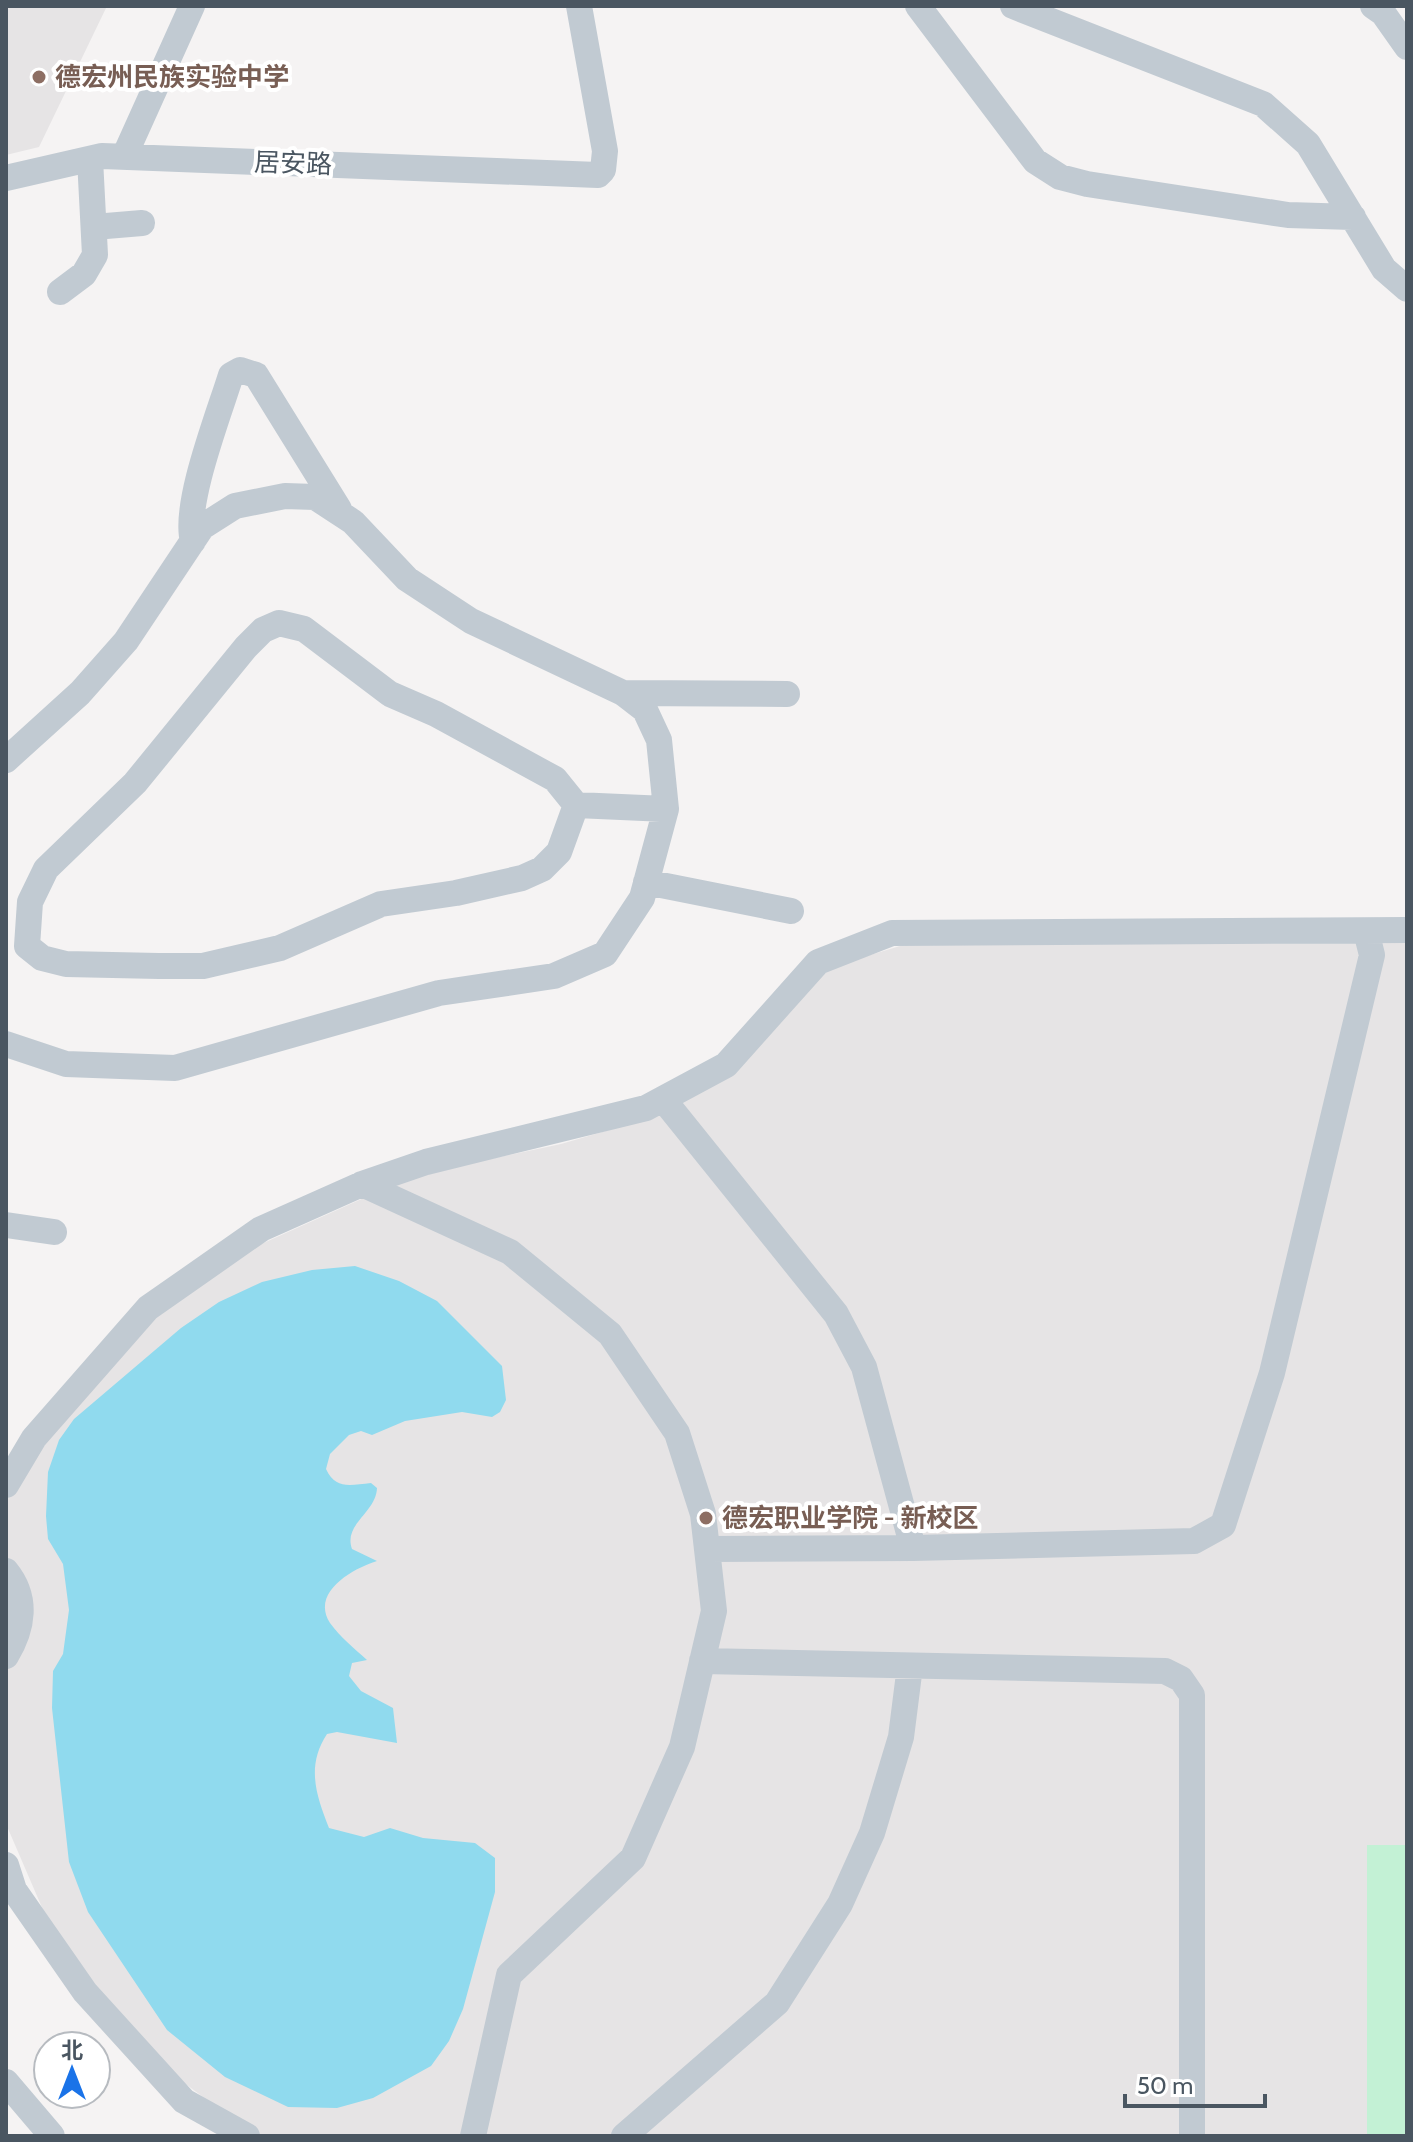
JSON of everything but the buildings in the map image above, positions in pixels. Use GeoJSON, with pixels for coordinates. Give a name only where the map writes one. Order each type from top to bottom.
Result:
{"type":"FeatureCollection","features":[{"type":"Feature","properties":{"kind":"street"},"geometry":{"type":"LineString","coordinates":[[124,157],[192,6]]}},
{"type":"Feature","properties":{"kind":"street","name":"居安路"},"geometry":{"type":"LineString","coordinates":[[6,178],[90,159],[124,157],[598,175],[603,170],[605,151],[579,6]]}},
{"type":"Feature","properties":{"kind":"street"},"geometry":{"type":"LineString","coordinates":[[918,6],[1035,161],[1060,177],[1087,184],[1288,215],[1353,217]]}},
{"type":"Feature","properties":{"kind":"street"},"geometry":{"type":"LineString","coordinates":[[1013,6],[1263,104],[1308,144],[1384,269],[1407,289]]}},
{"type":"Feature","properties":{"kind":"street"},"geometry":{"type":"LineString","coordinates":[[1373,6],[1383,13],[1407,47]]}},
{"type":"Feature","properties":{"kind":"street"},"geometry":{"type":"LineString","coordinates":[[60,292],[84,274],[95,255],[90,159]]}},
{"type":"Feature","properties":{"kind":"street"},"geometry":{"type":"LineString","coordinates":[[94,227],[142,223]]}},
{"type":"Feature","properties":{"kind":"street"},"geometry":{"type":"LineString","coordinates":[[193,541],[190,530],[193,503],[231,375],[240,370],[256,375],[343,516]]}},
{"type":"Feature","properties":{"kind":"street"},"geometry":{"type":"LineString","coordinates":[[6,760],[80,693],[126,641],[202,527],[235,506],[285,496],[315,497],[343,516],[407,579],[471,621],[623,693],[645,710],[659,740],[666,809],[642,898],[605,954],[554,976],[439,993],[175,1068],[66,1064],[6,1044]]}},
{"type":"Feature","properties":{"kind":"street"},"geometry":{"type":"LineString","coordinates":[[576,805],[559,852],[542,869],[522,878],[456,893],[381,904],[280,948],[203,966],[66,964],[17,951],[30,902],[46,869],[135,783],[246,647],[263,630],[279,623],[304,629],[390,694],[436,714],[555,779],[576,805],[666,809]]}},
{"type":"Feature","properties":{"kind":"street"},"geometry":{"type":"LineString","coordinates":[[623,693],[787,694]]}},
{"type":"Feature","properties":{"kind":"street"},"geometry":{"type":"LineString","coordinates":[[646,882],[791,911]]}},
{"type":"Feature","properties":{"kind":"street"},"geometry":{"type":"LineString","coordinates":[[6,1485],[34,1438],[148,1308],[261,1229],[362,1184],[426,1162],[646,1108],[726,1065],[818,962],[892,933],[1407,930]]}},
{"type":"Feature","properties":{"kind":"street"},"geometry":{"type":"LineString","coordinates":[[707,1549],[1194,1541],[1223,1525],[1276,1358],[1372,955],[1366,931]]}},
{"type":"Feature","properties":{"kind":"street"},"geometry":{"type":"LineString","coordinates":[[663,1099],[836,1314],[864,1367],[913,1548]]}},
{"type":"Feature","properties":{"kind":"street"},"geometry":{"type":"LineString","coordinates":[[362,1184],[510,1252],[610,1334],[677,1433],[703,1514],[714,1611],[682,1747],[633,1858],[509,1975],[473,2136]]}},
{"type":"Feature","properties":{"kind":"street"},"geometry":{"type":"LineString","coordinates":[[6,1225],[54,1232]]}},
{"type":"Feature","properties":{"kind":"street"},"geometry":{"type":"LineString","coordinates":[[6,1571],[18,1589],[22,1611],[18,1636],[6,1656]]}},
{"type":"Feature","properties":{"kind":"street"},"geometry":{"type":"LineString","coordinates":[[702,1661],[1165,1671],[1181,1679],[1192,1695],[1192,2136]]}},
{"type":"Feature","properties":{"kind":"street"},"geometry":{"type":"LineString","coordinates":[[624,2136],[777,2003],[840,1904],[872,1833],[901,1737],[910,1666]]}},
{"type":"Feature","properties":{"kind":"street"},"geometry":{"type":"LineString","coordinates":[[6,1865],[14,1890],[85,1992],[184,2101],[247,2136]]}},
{"type":"Feature","properties":{"kind":"street"},"geometry":{"type":"LineString","coordinates":[[6,2082],[52,2136]]}},
{"type":"Feature","properties":{"kind":"shaded area","name":"德宏州民族实验中学"},"geometry":{"type":"Polygon","coordinates":[[[6,6],[107,6],[39,147],[6,155],[6,6]]]}},
{"type":"Feature","properties":{"kind":"shaded area","name":"德宏职业学院 - 新校区"},"geometry":{"type":"Polygon","coordinates":[[[1407,937],[1407,2136],[255,2136],[171,2073],[56,1940],[6,1824],[6,1652],[18,1622],[6,1564],[6,1473],[102,1352],[239,1254],[415,1175],[561,1144],[671,1112],[817,971],[910,943],[1407,937]]]}},
{"type":"Feature","properties":{"kind":"green space"},"geometry":{"type":"Polygon","coordinates":[[[1367,1845],[1407,1845],[1407,2136],[1367,2136],[1367,1845]]]}},
{"type":"Feature","properties":{"kind":"water"},"geometry":{"type":"Polygon","coordinates":[[[355,1266],[399,1281],[437,1301],[502,1366],[506,1400],[500,1412],[492,1417],[462,1412],[405,1421],[372,1435],[361,1431],[349,1435],[330,1454],[326,1469],[334,1480],[344,1485],[371,1483],[377,1488],[371,1505],[356,1525],[350,1540],[352,1549],[377,1561],[357,1569],[337,1583],[326,1601],[325,1612],[334,1628],[367,1660],[352,1663],[349,1676],[361,1691],[393,1708],[397,1743],[337,1732],[327,1734],[315,1769],[317,1792],[329,1828],[364,1837],[390,1828],[423,1838],[475,1843],[495,1858],[495,1892],[463,2009],[449,2041],[431,2066],[373,2098],[337,2108],[288,2107],[225,2077],[167,2030],[88,1912],[69,1862],[52,1708],[53,1671],[63,1654],[69,1610],[63,1564],[48,1539],[48,1472],[59,1440],[74,1419],[181,1328],[219,1302],[262,1282],[312,1270],[355,1266]]]}},
{"type":"Feature","properties":{"kind":"place","name":"德宏州民族实验中学"},"geometry":{"type":"Point","coordinates":[39,77]}},
{"type":"Feature","properties":{"kind":"place","name":"德宏职业学院 - 新校区"},"geometry":{"type":"Point","coordinates":[706,1518]}}]}
